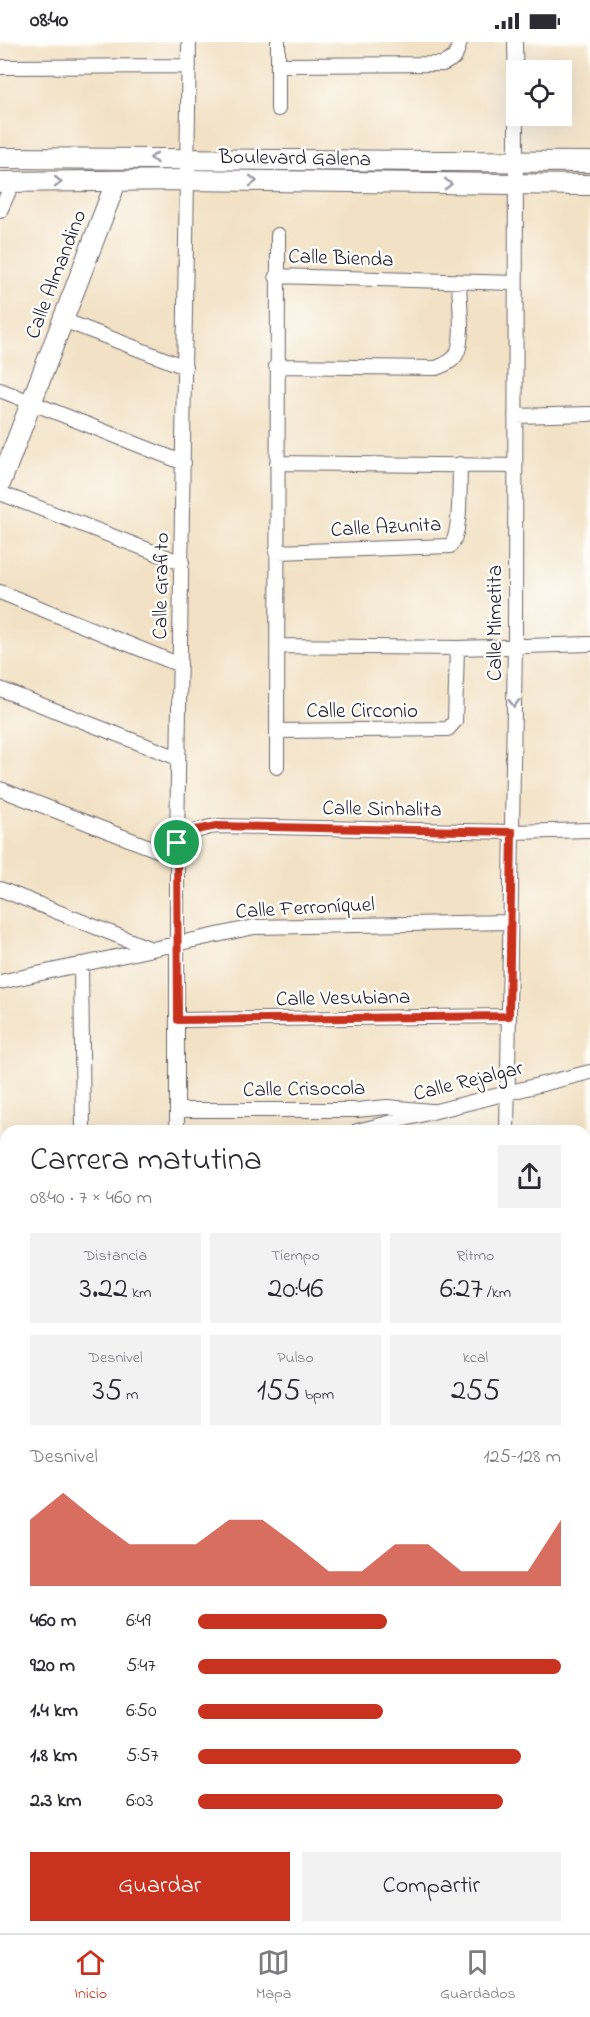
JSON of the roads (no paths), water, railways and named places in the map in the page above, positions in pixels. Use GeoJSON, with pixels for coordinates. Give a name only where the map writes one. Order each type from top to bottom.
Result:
{"type":"FeatureCollection","features":[{"type":"Feature","properties":{"kind":"street","name":"Calle Grafito"},"geometry":{"type":"LineString","coordinates":[[177,1125],[177,843],[189,42]]}},
{"type":"Feature","properties":{"kind":"street"},"geometry":{"type":"LineString","coordinates":[[278,42],[278,109]]}},
{"type":"Feature","properties":{"kind":"street"},"geometry":{"type":"LineString","coordinates":[[278,65],[443,64],[455,57],[460,42]]}},
{"type":"Feature","properties":{"kind":"street"},"geometry":{"type":"LineString","coordinates":[[515,42],[515,60]]}},
{"type":"Feature","properties":{"kind":"street"},"geometry":{"type":"LineString","coordinates":[[0,67],[189,66]]}},
{"type":"Feature","properties":{"kind":"street","name":"Calle Mimetita"},"geometry":{"type":"LineString","coordinates":[[507,1125],[515,645],[514,283],[518,185],[516,126]]}},
{"type":"Feature","properties":{"kind":"street","name":"Boulevard Galena"},"geometry":{"type":"LineString","coordinates":[[0,158],[590,162]]}},
{"type":"Feature","properties":{"kind":"street","name":"Boulevard Galena"},"geometry":{"type":"LineString","coordinates":[[6,182],[188,180],[590,185]]}},
{"type":"Feature","properties":{"kind":"street"},"geometry":{"type":"LineString","coordinates":[[0,211],[6,182]]}},
{"type":"Feature","properties":{"kind":"street","name":"Calle Almandino"},"geometry":{"type":"LineString","coordinates":[[0,484],[116,182]]}},
{"type":"Feature","properties":{"kind":"street"},"geometry":{"type":"LineString","coordinates":[[276,276],[278,236]]}},
{"type":"Feature","properties":{"kind":"street","name":"Calle Bienda"},"geometry":{"type":"LineString","coordinates":[[277,464],[276,276],[514,283]]}},
{"type":"Feature","properties":{"kind":"street"},"geometry":{"type":"LineString","coordinates":[[276,366],[436,368],[444,365],[451,361],[460,347],[459,282]]}},
{"type":"Feature","properties":{"kind":"street"},"geometry":{"type":"LineString","coordinates":[[63,320],[185,367]]}},
{"type":"Feature","properties":{"kind":"street"},"geometry":{"type":"LineString","coordinates":[[0,390],[184,463]]}},
{"type":"Feature","properties":{"kind":"street"},"geometry":{"type":"LineString","coordinates":[[515,416],[590,414]]}},
{"type":"Feature","properties":{"kind":"street"},"geometry":{"type":"LineString","coordinates":[[276,552],[277,464],[515,466]]}},
{"type":"Feature","properties":{"kind":"street","name":"Calle Azunita"},"geometry":{"type":"LineString","coordinates":[[276,552],[450,546],[454,542],[456,531],[460,464]]}},
{"type":"Feature","properties":{"kind":"street"},"geometry":{"type":"LineString","coordinates":[[0,493],[182,563]]}},
{"type":"Feature","properties":{"kind":"street","name":"Calle Circonio"},"geometry":{"type":"LineString","coordinates":[[276,552],[277,731],[448,729],[455,721],[457,648]]}},
{"type":"Feature","properties":{"kind":"street"},"geometry":{"type":"LineString","coordinates":[[0,592],[180,665]]}},
{"type":"Feature","properties":{"kind":"street"},"geometry":{"type":"LineString","coordinates":[[278,646],[457,648],[590,644]]}},
{"type":"Feature","properties":{"kind":"street"},"geometry":{"type":"LineString","coordinates":[[0,689],[178,758]]}},
{"type":"Feature","properties":{"kind":"street"},"geometry":{"type":"LineString","coordinates":[[277,731],[277,767]]}},
{"type":"Feature","properties":{"kind":"street","name":"Calle Sinhalita"},"geometry":{"type":"LineString","coordinates":[[0,789],[157,850],[177,843],[196,830],[217,826],[512,832],[590,830]]}},
{"type":"Feature","properties":{"kind":"street"},"geometry":{"type":"LineString","coordinates":[[0,889],[151,949]]}},
{"type":"Feature","properties":{"kind":"street","name":"Calle Ferroníquel"},"geometry":{"type":"LineString","coordinates":[[0,982],[233,930],[278,925],[510,922]]}},
{"type":"Feature","properties":{"kind":"street"},"geometry":{"type":"LineString","coordinates":[[81,964],[83,1125]]}},
{"type":"Feature","properties":{"kind":"street","name":"Calle Vesubiana"},"geometry":{"type":"LineString","coordinates":[[178,1020],[509,1016]]}},
{"type":"Feature","properties":{"kind":"street","name":"Calle Rejalgar"},"geometry":{"type":"LineString","coordinates":[[379,1125],[590,1072]]}},
{"type":"Feature","properties":{"kind":"street","name":"Calle Crisocola"},"geometry":{"type":"LineString","coordinates":[[177,1110],[357,1110],[387,1107],[431,1111]]}}]}
